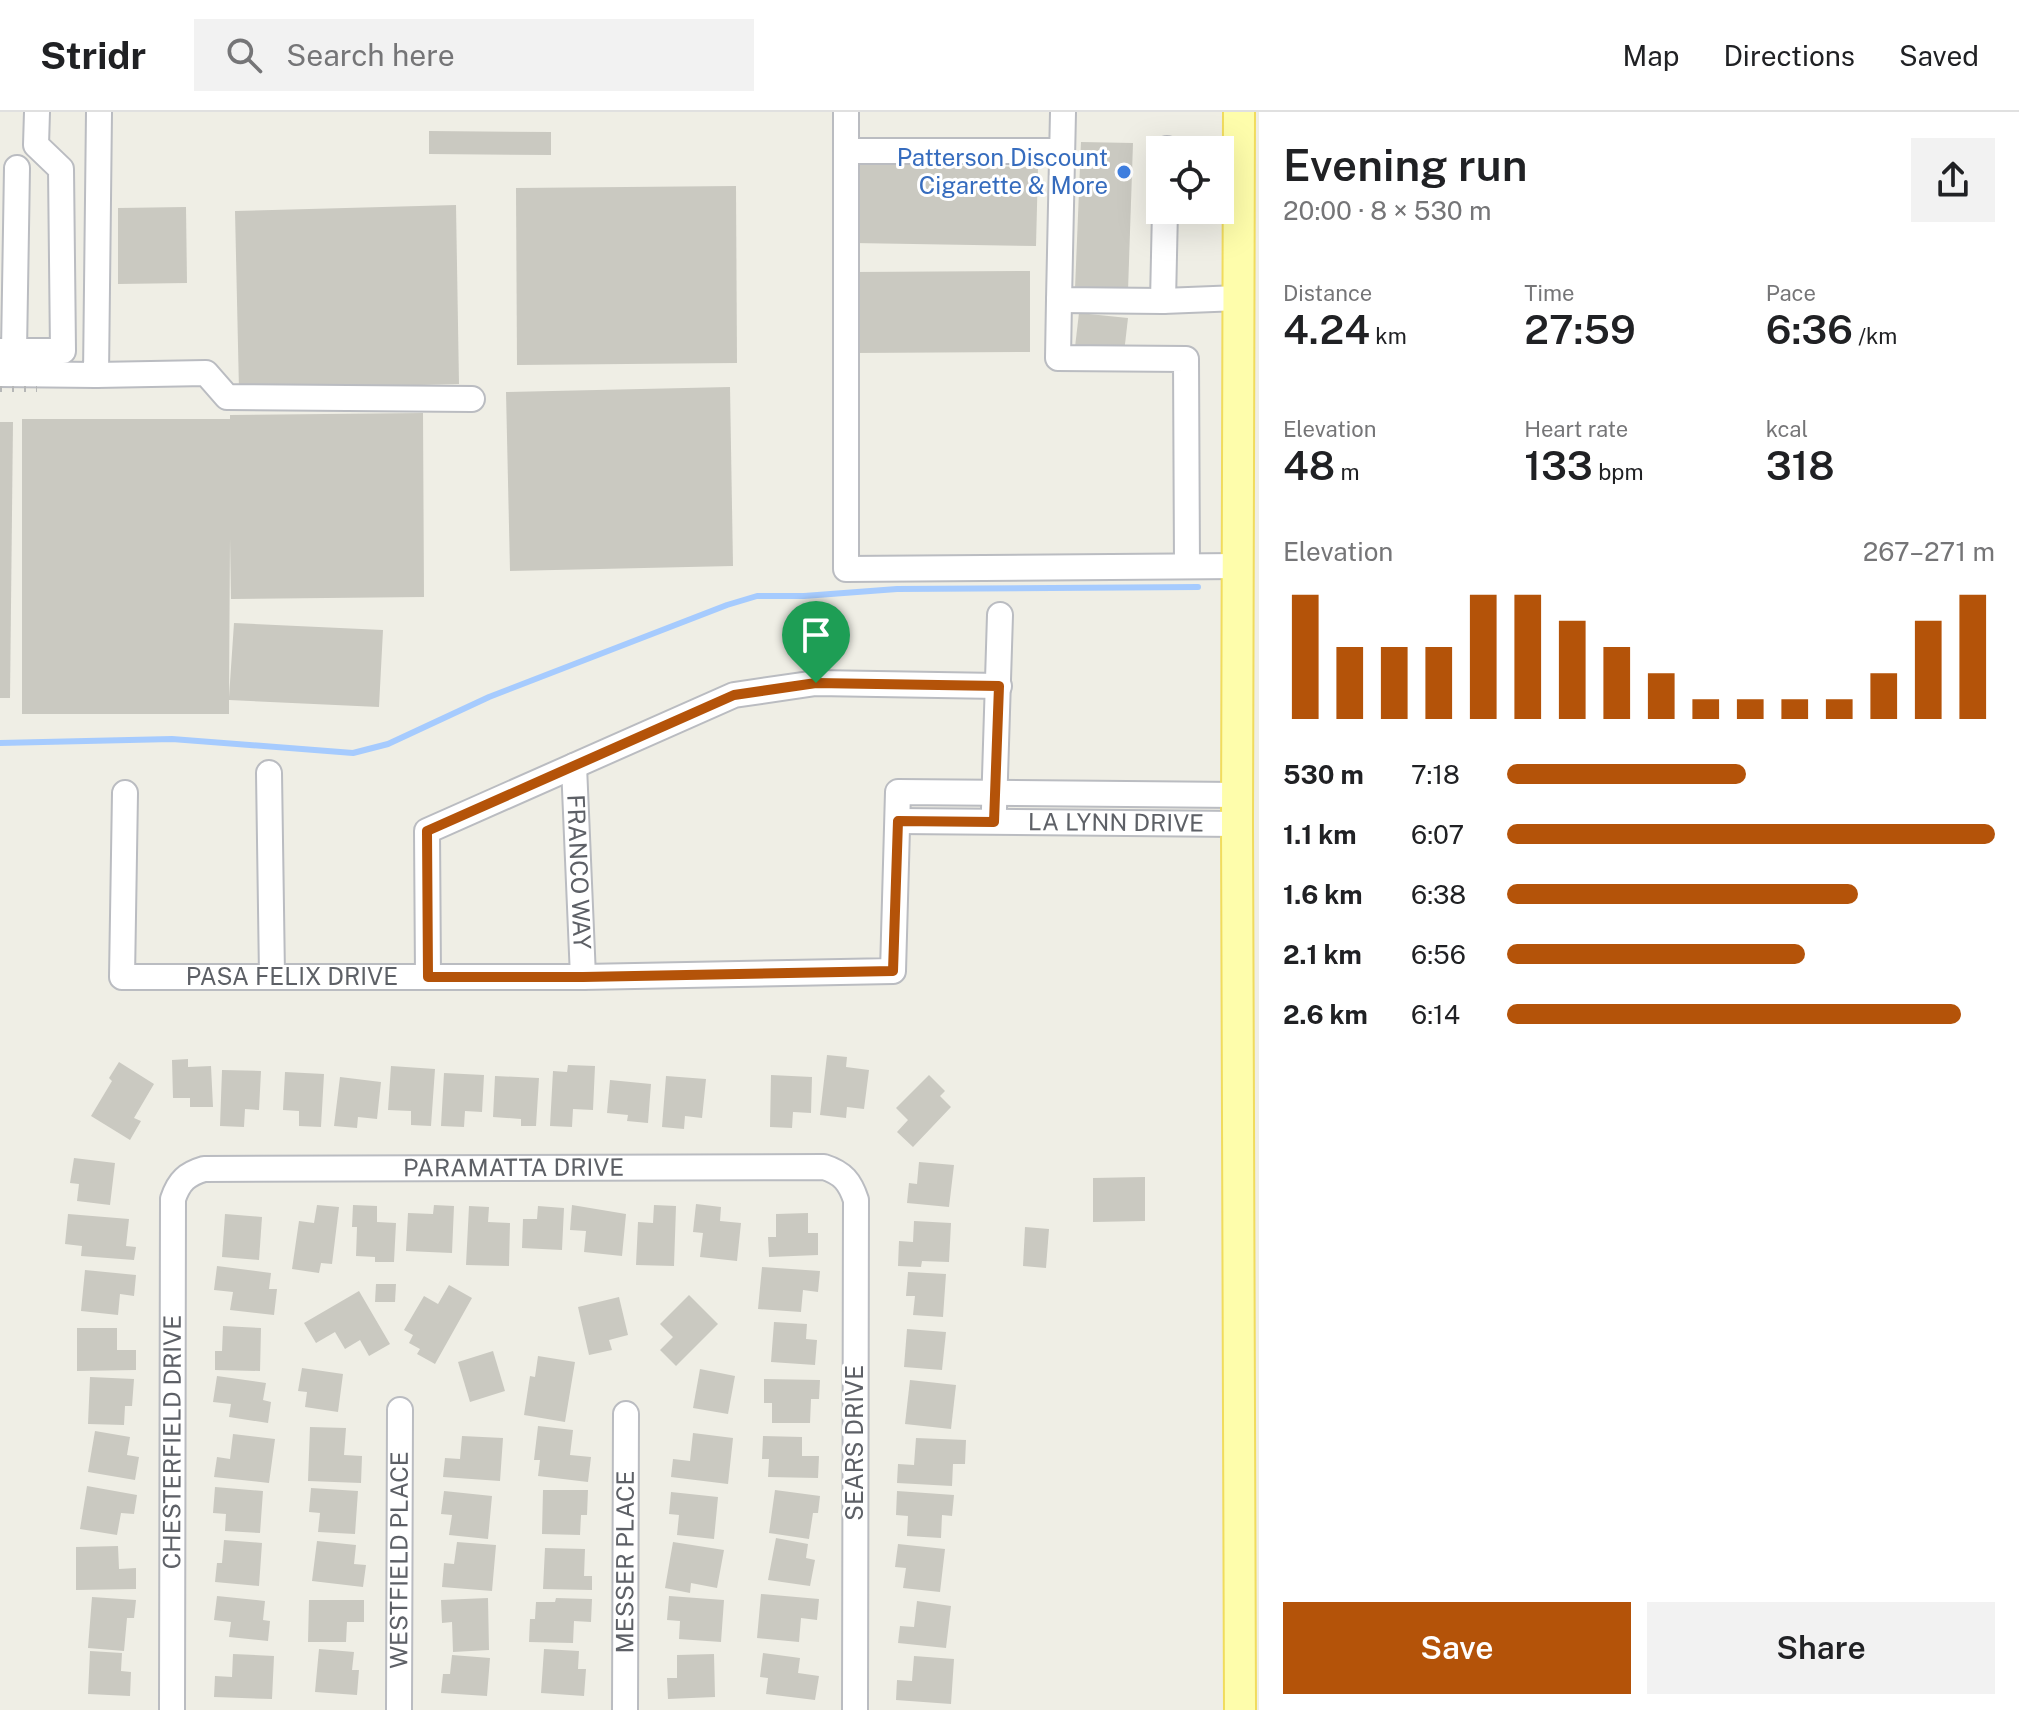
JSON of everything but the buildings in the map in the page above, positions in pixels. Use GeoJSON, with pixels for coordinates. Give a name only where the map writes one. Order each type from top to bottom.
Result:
{"type":"FeatureCollection","features":[{"type":"Feature","properties":{"kind":"main road"},"geometry":{"type":"LineString","coordinates":[[1239,112],[1249,190],[1246,317],[1249,447],[1239,566],[1249,764],[1237,810],[1249,1532],[1240,1710]]}},
{"type":"Feature","properties":{"kind":"street"},"geometry":{"type":"LineString","coordinates":[[37,112],[36,145],[61,169],[63,351],[7,351],[8,168],[61,169]]}},
{"type":"Feature","properties":{"kind":"street"},"geometry":{"type":"LineString","coordinates":[[96,375],[99,112]]}},
{"type":"Feature","properties":{"kind":"street"},"geometry":{"type":"LineString","coordinates":[[846,112],[846,569],[1239,566]]}},
{"type":"Feature","properties":{"kind":"street"},"geometry":{"type":"LineString","coordinates":[[1063,112],[1058,358],[1186,359],[1187,566]]}},
{"type":"Feature","properties":{"kind":"street"},"geometry":{"type":"LineString","coordinates":[[846,151],[1062,151]]}},
{"type":"Feature","properties":{"kind":"street"},"geometry":{"type":"LineString","coordinates":[[1163,301],[1165,224]]}},
{"type":"Feature","properties":{"kind":"street"},"geometry":{"type":"LineString","coordinates":[[1059,300],[1163,301],[1246,317]]}},
{"type":"Feature","properties":{"kind":"street"},"geometry":{"type":"LineString","coordinates":[[0,374],[206,373],[227,397],[472,399]]}},
{"type":"Feature","properties":{"kind":"street"},"geometry":{"type":"LineString","coordinates":[[994,822],[1000,615]]}},
{"type":"Feature","properties":{"kind":"street"},"geometry":{"type":"LineString","coordinates":[[428,977],[427,831],[734,695],[816,683],[999,686]]}},
{"type":"Feature","properties":{"kind":"street","name":"FRANCO WAY"},"geometry":{"type":"LineString","coordinates":[[574,766],[583,977]]}},
{"type":"Feature","properties":{"kind":"street"},"geometry":{"type":"LineString","coordinates":[[269,773],[272,976]]}},
{"type":"Feature","properties":{"kind":"street","name":"LA LYNN DRIVE"},"geometry":{"type":"LineString","coordinates":[[898,792],[994,792],[1237,810],[994,822],[898,821],[898,792]]}},
{"type":"Feature","properties":{"kind":"street","name":"PASA FELIX DRIVE"},"geometry":{"type":"LineString","coordinates":[[125,793],[122,977],[583,977],[893,971],[898,821]]}},
{"type":"Feature","properties":{"kind":"street","name":"PARAMATTA DRIVE"},"geometry":{"type":"LineString","coordinates":[[183,1178],[204,1169],[824,1167],[845,1178]]}},
{"type":"Feature","properties":{"kind":"street","name":"CHESTERFIELD DRIVE"},"geometry":{"type":"LineString","coordinates":[[172,1710],[173,1199],[183,1178]]}},
{"type":"Feature","properties":{"kind":"street","name":"SEARS DRIVE"},"geometry":{"type":"LineString","coordinates":[[845,1178],[856,1200],[855,1710]]}},
{"type":"Feature","properties":{"kind":"street","name":"WESTFIELD PLACE"},"geometry":{"type":"LineString","coordinates":[[399,1710],[400,1410]]}},
{"type":"Feature","properties":{"kind":"street","name":"MESSER PLACE"},"geometry":{"type":"LineString","coordinates":[[625,1710],[626,1414]]}},
{"type":"Feature","properties":{"kind":"waterway"},"geometry":{"type":"LineString","coordinates":[[0,743],[172,739],[353,753],[388,744],[489,697],[757,596],[897,589],[1198,587]]}},
{"type":"Feature","properties":{"kind":"railway"},"geometry":{"type":"LineString","coordinates":[[0,389],[37,389]]}},
{"type":"Feature","properties":{"kind":"place","name":"Patterson Discount Cigarette & More"},"geometry":{"type":"Point","coordinates":[1124,172]}},
{"type":"Feature","properties":{"kind":"route"},"geometry":{"type":"LineString","coordinates":[[816,683],[999,686],[994,822],[898,821],[893,971],[428,977],[427,831],[734,695],[816,683]]}}]}
